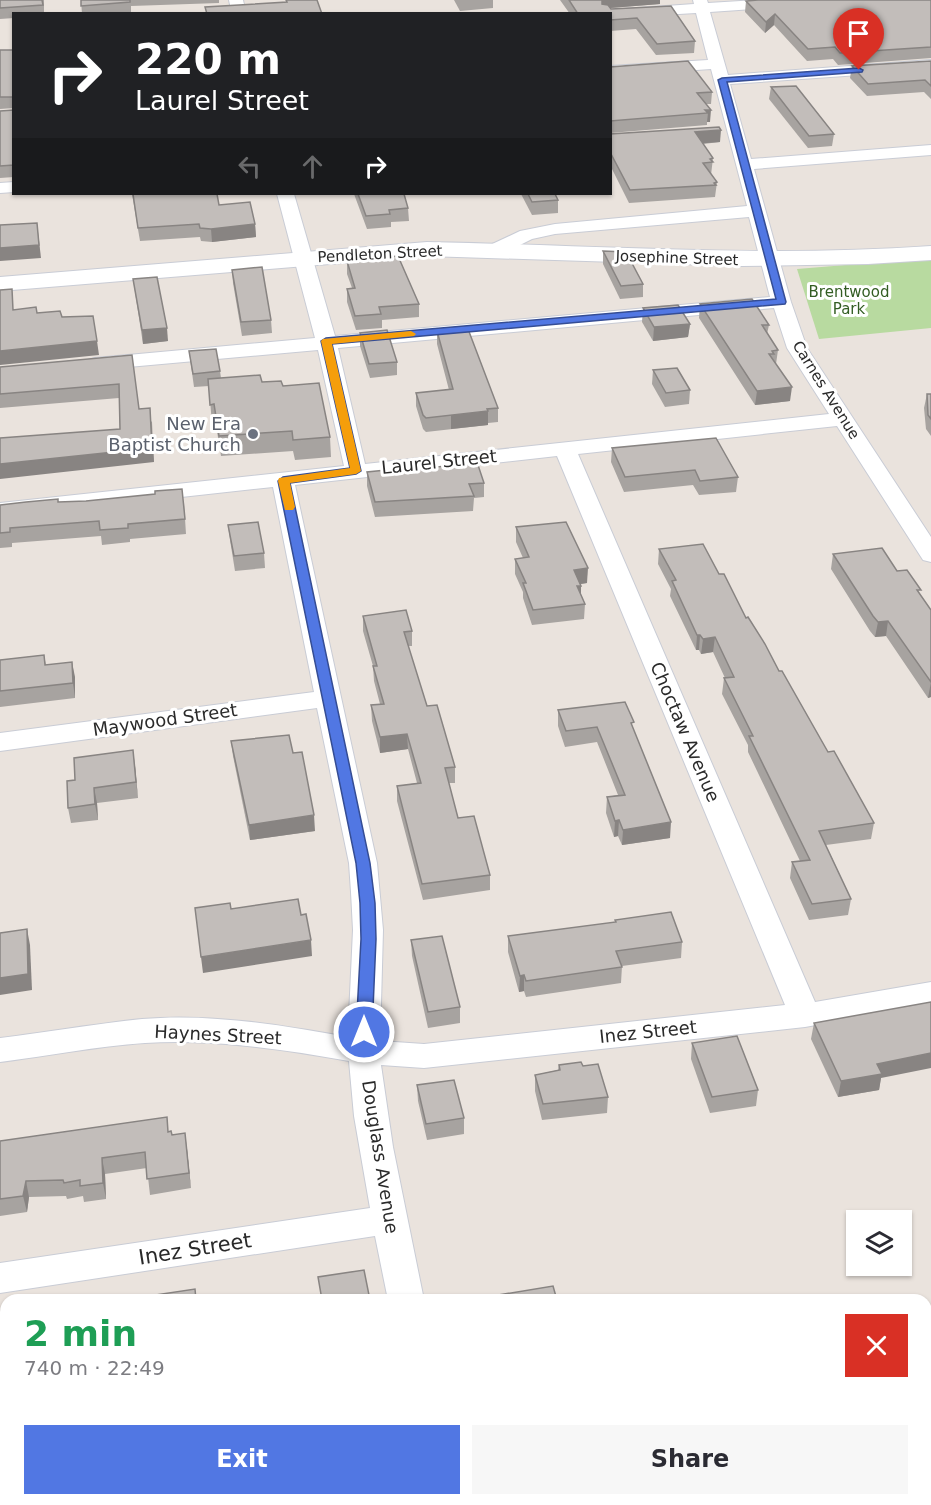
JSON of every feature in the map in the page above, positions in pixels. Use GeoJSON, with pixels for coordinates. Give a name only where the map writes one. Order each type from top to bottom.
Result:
{"type":"FeatureCollection","features":[{"type":"Feature","properties":{"kind":"main road","name":"Pendleton Street"},"geometry":{"type":"LineString","coordinates":[[0,284],[427,249],[495,249]]}},
{"type":"Feature","properties":{"kind":"main road","name":"Josephine Street"},"geometry":{"type":"LineString","coordinates":[[495,249],[772,261],[931,253]]}},
{"type":"Feature","properties":{"kind":"street"},"geometry":{"type":"LineString","coordinates":[[612,14],[701,4],[822,0]]}},
{"type":"Feature","properties":{"kind":"street","name":"Carnes Avenue"},"geometry":{"type":"LineString","coordinates":[[701,4],[746,164],[756,211],[772,261],[781,302],[797,348],[931,555]]}},
{"type":"Feature","properties":{"kind":"street"},"geometry":{"type":"LineString","coordinates":[[612,71],[720,72],[931,65]]}},
{"type":"Feature","properties":{"kind":"street"},"geometry":{"type":"LineString","coordinates":[[714,131],[736,130]]}},
{"type":"Feature","properties":{"kind":"street"},"geometry":{"type":"LineString","coordinates":[[746,164],[931,150]]}},
{"type":"Feature","properties":{"kind":"street"},"geometry":{"type":"LineString","coordinates":[[285,195],[326,341],[356,471]]}},
{"type":"Feature","properties":{"kind":"street","name":"Pendleton Street"},"geometry":{"type":"LineString","coordinates":[[495,249],[526,235],[555,229],[756,211]]}},
{"type":"Feature","properties":{"kind":"street"},"geometry":{"type":"LineString","coordinates":[[82,365],[326,341],[781,302]]}},
{"type":"Feature","properties":{"kind":"street","name":"Laurel Street"},"geometry":{"type":"LineString","coordinates":[[0,510],[843,419]]}},
{"type":"Feature","properties":{"kind":"street","name":"Choctaw Avenue"},"geometry":{"type":"LineString","coordinates":[[565,450],[805,1016]]}},
{"type":"Feature","properties":{"kind":"street","name":"Douglass Avenue"},"geometry":{"type":"LineString","coordinates":[[283,481],[363,863],[368,903],[364,1052],[369,1101],[405,1294]]}},
{"type":"Feature","properties":{"kind":"street","name":"Maywood Street"},"geometry":{"type":"LineString","coordinates":[[0,742],[329,698]]}},
{"type":"Feature","properties":{"kind":"street","name":"Inez Street"},"geometry":{"type":"LineString","coordinates":[[364,1052],[424,1056],[805,1016],[931,993]]}},
{"type":"Feature","properties":{"kind":"street","name":"Haynes Street"},"geometry":{"type":"LineString","coordinates":[[0,1050],[143,1031],[201,1030],[305,1041],[364,1052]]}},
{"type":"Feature","properties":{"kind":"street","name":"Inez Street"},"geometry":{"type":"LineString","coordinates":[[0,1278],[390,1219]]}},
{"type":"Feature","properties":{"kind":"green space","name":"Brentwood Park"},"geometry":{"type":"Polygon","coordinates":[[[931,258],[931,328],[819,339],[797,269],[931,258]]]}},
{"type":"Feature","properties":{"kind":"building"},"geometry":{"type":"Polygon","coordinates":[[[0,0],[42,0],[43,5],[0,8],[0,0]]]}},
{"type":"Feature","properties":{"kind":"building"},"geometry":{"type":"Polygon","coordinates":[[[81,0],[130,0],[130,2],[81,6],[81,0]]]}},
{"type":"Feature","properties":{"kind":"building"},"geometry":{"type":"Polygon","coordinates":[[[286,0],[317,0],[321,12],[206,12],[205,7],[287,2],[286,0]]]}},
{"type":"Feature","properties":{"kind":"building"},"geometry":{"type":"Polygon","coordinates":[[[569,0],[604,0],[602,4],[608,5],[611,9],[671,6],[695,41],[657,44],[637,18],[612,20],[612,12],[577,12],[569,0]]]}},
{"type":"Feature","properties":{"kind":"building"},"geometry":{"type":"Polygon","coordinates":[[[931,0],[931,47],[840,53],[835,47],[808,49],[775,14],[766,22],[746,1],[931,0]]]}},
{"type":"Feature","properties":{"kind":"building"},"geometry":{"type":"Polygon","coordinates":[[[0,50],[12,50],[12,97],[0,97],[0,50]]]}},
{"type":"Feature","properties":{"kind":"building"},"geometry":{"type":"Polygon","coordinates":[[[688,61],[712,92],[697,93],[711,110],[705,110],[708,113],[612,121],[612,67],[688,61]]]}},
{"type":"Feature","properties":{"kind":"building"},"geometry":{"type":"Polygon","coordinates":[[[931,61],[931,86],[925,80],[868,84],[852,66],[931,61]]]}},
{"type":"Feature","properties":{"kind":"building"},"geometry":{"type":"Polygon","coordinates":[[[796,86],[834,134],[809,136],[771,87],[796,86]]]}},
{"type":"Feature","properties":{"kind":"building"},"geometry":{"type":"Polygon","coordinates":[[[12,110],[12,165],[0,166],[0,111],[12,110]]]}},
{"type":"Feature","properties":{"kind":"building"},"geometry":{"type":"Polygon","coordinates":[[[719,127],[721,130],[695,132],[713,158],[710,159],[713,162],[703,163],[717,182],[714,183],[716,185],[630,190],[612,156],[612,134],[719,127]]]}},
{"type":"Feature","properties":{"kind":"building"},"geometry":{"type":"Polygon","coordinates":[[[133,195],[217,195],[219,205],[250,202],[255,224],[211,229],[200,228],[199,224],[138,228],[133,195]]]}},
{"type":"Feature","properties":{"kind":"building"},"geometry":{"type":"Polygon","coordinates":[[[358,195],[404,195],[408,208],[389,210],[390,214],[366,216],[358,195]]]}},
{"type":"Feature","properties":{"kind":"building"},"geometry":{"type":"Polygon","coordinates":[[[528,195],[556,195],[558,200],[532,202],[528,195]]]}},
{"type":"Feature","properties":{"kind":"building"},"geometry":{"type":"Polygon","coordinates":[[[37,223],[39,245],[0,248],[0,225],[37,223]]]}},
{"type":"Feature","properties":{"kind":"building"},"geometry":{"type":"Polygon","coordinates":[[[603,251],[626,252],[643,284],[621,286],[603,251]]]}},
{"type":"Feature","properties":{"kind":"building"},"geometry":{"type":"Polygon","coordinates":[[[398,256],[419,304],[379,307],[381,314],[355,316],[347,289],[355,288],[347,261],[398,256]]]}},
{"type":"Feature","properties":{"kind":"building"},"geometry":{"type":"Polygon","coordinates":[[[262,267],[271,320],[241,322],[232,270],[262,267]]]}},
{"type":"Feature","properties":{"kind":"building"},"geometry":{"type":"Polygon","coordinates":[[[157,277],[167,328],[142,330],[133,279],[157,277]]]}},
{"type":"Feature","properties":{"kind":"building"},"geometry":{"type":"Polygon","coordinates":[[[12,289],[13,310],[36,307],[37,313],[60,311],[62,317],[93,316],[97,341],[0,351],[0,290],[12,289]]]}},
{"type":"Feature","properties":{"kind":"building"},"geometry":{"type":"Polygon","coordinates":[[[752,299],[769,325],[762,325],[778,350],[772,351],[774,354],[769,354],[792,387],[757,391],[700,304],[752,299]]]}},
{"type":"Feature","properties":{"kind":"building"},"geometry":{"type":"Polygon","coordinates":[[[678,305],[690,324],[654,327],[643,308],[678,305]]]}},
{"type":"Feature","properties":{"kind":"building"},"geometry":{"type":"Polygon","coordinates":[[[468,329],[498,408],[426,418],[416,393],[453,389],[437,331],[468,329]]]}},
{"type":"Feature","properties":{"kind":"building"},"geometry":{"type":"Polygon","coordinates":[[[387,330],[397,362],[369,364],[360,333],[387,330]]]}},
{"type":"Feature","properties":{"kind":"building"},"geometry":{"type":"Polygon","coordinates":[[[216,349],[220,371],[193,374],[189,351],[216,349]]]}},
{"type":"Feature","properties":{"kind":"building"},"geometry":{"type":"Polygon","coordinates":[[[132,355],[139,409],[150,408],[152,448],[0,464],[0,438],[120,429],[119,384],[0,394],[0,367],[132,355]]]}},
{"type":"Feature","properties":{"kind":"building"},"geometry":{"type":"Polygon","coordinates":[[[677,368],[690,390],[666,393],[653,370],[677,368]]]}},
{"type":"Feature","properties":{"kind":"building"},"geometry":{"type":"Polygon","coordinates":[[[260,375],[262,382],[281,381],[283,386],[319,383],[330,437],[293,440],[292,431],[219,436],[214,404],[210,405],[208,379],[260,375]]]}},
{"type":"Feature","properties":{"kind":"building"},"geometry":{"type":"Polygon","coordinates":[[[927,394],[931,394],[931,419],[928,415],[927,394]]]}},
{"type":"Feature","properties":{"kind":"building"},"geometry":{"type":"Polygon","coordinates":[[[716,438],[738,477],[700,481],[695,470],[625,477],[612,448],[716,438]]]}},
{"type":"Feature","properties":{"kind":"building"},"geometry":{"type":"Polygon","coordinates":[[[477,462],[484,483],[469,484],[474,496],[375,502],[367,472],[396,469],[397,472],[477,462]]]}},
{"type":"Feature","properties":{"kind":"building"},"geometry":{"type":"Polygon","coordinates":[[[182,489],[185,519],[128,524],[128,528],[100,530],[99,521],[10,528],[10,532],[0,533],[0,505],[58,499],[58,502],[86,501],[182,489]]]}},
{"type":"Feature","properties":{"kind":"building"},"geometry":{"type":"Polygon","coordinates":[[[258,522],[264,553],[234,556],[228,525],[258,522]]]}},
{"type":"Feature","properties":{"kind":"building"},"geometry":{"type":"Polygon","coordinates":[[[566,522],[588,568],[574,570],[581,586],[577,586],[585,604],[533,610],[523,583],[526,583],[515,559],[529,557],[516,527],[566,522]]]}},
{"type":"Feature","properties":{"kind":"building"},"geometry":{"type":"Polygon","coordinates":[[[703,544],[719,574],[724,574],[746,618],[748,617],[765,644],[779,671],[782,671],[828,752],[834,751],[874,823],[819,831],[851,899],[812,904],[792,862],[810,860],[749,736],[753,736],[724,678],[734,677],[715,637],[703,639],[697,635],[672,581],[676,580],[659,549],[703,544]]]}},
{"type":"Feature","properties":{"kind":"building"},"geometry":{"type":"Polygon","coordinates":[[[882,548],[897,571],[907,570],[931,610],[931,682],[888,621],[878,622],[873,616],[833,554],[882,548]]]}},
{"type":"Feature","properties":{"kind":"building"},"geometry":{"type":"Polygon","coordinates":[[[406,610],[412,631],[404,632],[427,706],[437,705],[455,767],[445,768],[458,818],[474,816],[490,875],[422,884],[397,786],[421,783],[407,734],[380,737],[371,705],[384,704],[373,666],[377,666],[363,616],[406,610]]]}},
{"type":"Feature","properties":{"kind":"building"},"geometry":{"type":"Polygon","coordinates":[[[44,655],[45,665],[72,662],[73,683],[0,691],[0,660],[44,655]]]}},
{"type":"Feature","properties":{"kind":"building"},"geometry":{"type":"Polygon","coordinates":[[[625,702],[634,722],[631,723],[671,822],[623,830],[619,820],[615,821],[607,797],[625,795],[597,727],[566,731],[558,710],[625,702]]]}},
{"type":"Feature","properties":{"kind":"building"},"geometry":{"type":"Polygon","coordinates":[[[289,735],[293,753],[302,752],[314,815],[249,825],[231,741],[289,735]]]}},
{"type":"Feature","properties":{"kind":"building"},"geometry":{"type":"Polygon","coordinates":[[[133,750],[136,782],[94,788],[95,804],[68,808],[67,781],[75,780],[74,758],[133,750]]]}},
{"type":"Feature","properties":{"kind":"building"},"geometry":{"type":"Polygon","coordinates":[[[298,899],[301,915],[306,914],[311,940],[201,957],[195,908],[230,903],[231,909],[298,899]]]}},
{"type":"Feature","properties":{"kind":"building"},"geometry":{"type":"Polygon","coordinates":[[[671,912],[682,942],[616,951],[622,967],[526,981],[524,975],[520,976],[508,936],[616,922],[615,920],[671,912]]]}},
{"type":"Feature","properties":{"kind":"building"},"geometry":{"type":"Polygon","coordinates":[[[27,929],[28,974],[0,978],[0,933],[27,929]]]}},
{"type":"Feature","properties":{"kind":"building"},"geometry":{"type":"Polygon","coordinates":[[[442,936],[460,1007],[428,1012],[411,940],[442,936]]]}},
{"type":"Feature","properties":{"kind":"building"},"geometry":{"type":"Polygon","coordinates":[[[931,1002],[931,1053],[877,1064],[882,1074],[841,1081],[814,1023],[931,1002]]]}},
{"type":"Feature","properties":{"kind":"building"},"geometry":{"type":"Polygon","coordinates":[[[737,1036],[758,1090],[712,1097],[692,1043],[737,1036]]]}},
{"type":"Feature","properties":{"kind":"building"},"geometry":{"type":"Polygon","coordinates":[[[581,1062],[583,1066],[598,1064],[608,1097],[543,1104],[535,1075],[560,1070],[559,1065],[581,1062]]]}},
{"type":"Feature","properties":{"kind":"building"},"geometry":{"type":"Polygon","coordinates":[[[454,1080],[464,1118],[426,1124],[417,1085],[454,1080]]]}},
{"type":"Feature","properties":{"kind":"building"},"geometry":{"type":"Polygon","coordinates":[[[167,1117],[168,1132],[171,1131],[172,1135],[185,1133],[189,1173],[147,1179],[145,1152],[102,1158],[103,1183],[80,1186],[80,1180],[64,1183],[63,1180],[26,1181],[23,1196],[0,1199],[0,1141],[167,1117]]]}},
{"type":"Feature","properties":{"kind":"building"},"geometry":{"type":"Polygon","coordinates":[[[364,1270],[369,1294],[321,1294],[318,1277],[364,1270]]]}},
{"type":"Feature","properties":{"kind":"building"},"geometry":{"type":"Polygon","coordinates":[[[553,1286],[555,1294],[504,1294],[553,1286]]]}},
{"type":"Feature","properties":{"kind":"building"},"geometry":{"type":"Polygon","coordinates":[[[195,1289],[195,1294],[162,1294],[195,1289]]]}},
{"type":"Feature","properties":{"kind":"slow traffic"},"geometry":{"type":"LineString","coordinates":[[289,507],[283,481],[356,471],[326,341],[411,334]]}},
{"type":"Feature","properties":{"kind":"place","name":"New Era Baptist Church"},"geometry":{"type":"Point","coordinates":[253,434]}},
{"type":"Feature","properties":{"kind":"route"},"geometry":{"type":"LineString","coordinates":[[364,1032],[369,939],[368,903],[363,863],[283,481],[356,471],[326,341],[781,302],[772,261],[756,211],[722,80],[859,70]]}}]}
